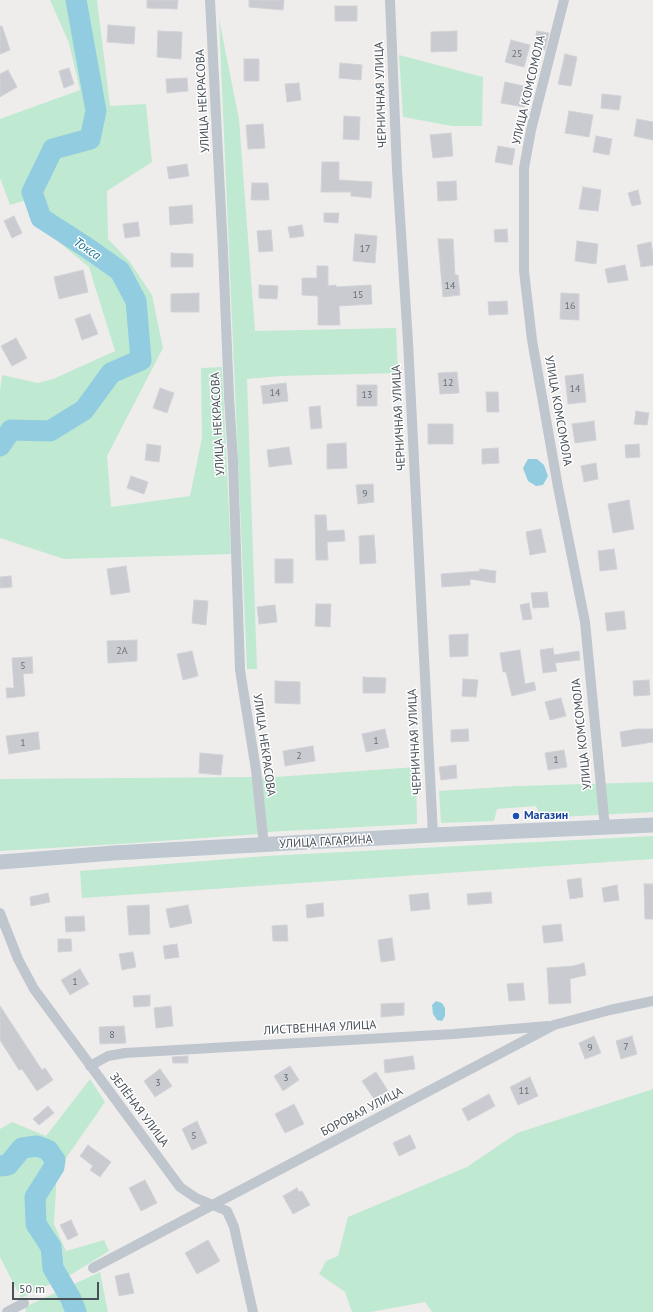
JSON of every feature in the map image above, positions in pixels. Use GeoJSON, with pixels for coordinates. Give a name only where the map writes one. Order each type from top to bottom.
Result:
{"type":"FeatureCollection","features":[{"type":"Feature","properties":{"kind":"main road","name":"УЛИЦА ГАГАРИНА"},"geometry":{"type":"LineString","coordinates":[[0,862],[121,853],[264,846],[433,835],[653,825]]}},
{"type":"Feature","properties":{"kind":"street","name":"УЛИЦА НЕКРАСОВА"},"geometry":{"type":"LineString","coordinates":[[210,0],[223,236],[240,670],[256,770],[264,846]]}},
{"type":"Feature","properties":{"kind":"street","name":"ЧЕРНИЧНАЯ УЛИЦА"},"geometry":{"type":"LineString","coordinates":[[390,0],[397,170],[408,342],[433,835]]}},
{"type":"Feature","properties":{"kind":"street","name":"УЛИЦА КОМСОМОЛА"},"geometry":{"type":"LineString","coordinates":[[564,0],[531,130],[524,168],[524,271],[534,348],[558,487],[585,622],[605,828]]}},
{"type":"Feature","properties":{"kind":"street","name":"ЗЕЛЁНАЯ УЛИЦА"},"geometry":{"type":"LineString","coordinates":[[0,913],[18,959],[34,989],[180,1187],[196,1198],[227,1211],[234,1227],[253,1312]]}},
{"type":"Feature","properties":{"kind":"street","name":"БОРОВАЯ УЛИЦА"},"geometry":{"type":"LineString","coordinates":[[93,1268],[554,1025],[610,1010],[653,1001]]}},
{"type":"Feature","properties":{"kind":"street","name":"ЛИСТВЕННАЯ УЛИЦА"},"geometry":{"type":"LineString","coordinates":[[90,1066],[108,1056],[125,1053],[454,1034],[554,1025]]}},
{"type":"Feature","properties":{"kind":"street"},"geometry":{"type":"LineString","coordinates":[[7,1312],[24,1303]]}},
{"type":"Feature","properties":{"kind":"green space"},"geometry":{"type":"Polygon","coordinates":[[[50,0],[97,0],[110,106],[146,104],[152,162],[107,191],[108,239],[130,262],[152,295],[163,348],[107,456],[111,507],[190,496],[202,438],[201,368],[222,367],[231,554],[64,559],[0,538],[0,391],[2,375],[38,383],[53,379],[115,351],[89,267],[38,225],[26,200],[10,205],[0,178],[0,119],[80,90],[69,43],[50,0]]]}},
{"type":"Feature","properties":{"kind":"green space"},"geometry":{"type":"Polygon","coordinates":[[[219,19],[239,119],[255,331],[396,328],[398,373],[281,376],[247,379],[257,669],[247,669],[219,19]]]}},
{"type":"Feature","properties":{"kind":"green space"},"geometry":{"type":"Polygon","coordinates":[[[399,55],[483,77],[482,126],[452,126],[403,117],[399,55]]]}},
{"type":"Feature","properties":{"kind":"green space"},"geometry":{"type":"Polygon","coordinates":[[[416,767],[417,824],[267,832],[261,778],[416,767]]]}},
{"type":"Feature","properties":{"kind":"green space"},"geometry":{"type":"Polygon","coordinates":[[[253,777],[259,834],[0,851],[0,779],[253,777]]]}},
{"type":"Feature","properties":{"kind":"green space"},"geometry":{"type":"Polygon","coordinates":[[[653,782],[653,812],[541,818],[536,806],[497,809],[494,821],[441,823],[439,791],[518,786],[653,782]]]}},
{"type":"Feature","properties":{"kind":"green space"},"geometry":{"type":"Polygon","coordinates":[[[653,836],[653,859],[82,898],[80,871],[266,856],[653,836]]]}},
{"type":"Feature","properties":{"kind":"green space"},"geometry":{"type":"Polygon","coordinates":[[[90,1079],[105,1102],[57,1171],[54,1224],[66,1251],[104,1240],[109,1251],[72,1274],[21,1298],[0,1257],[0,1129],[12,1122],[46,1136],[90,1079]]]}},
{"type":"Feature","properties":{"kind":"green space"},"geometry":{"type":"Polygon","coordinates":[[[653,1089],[653,1312],[432,1312],[425,1302],[371,1312],[352,1312],[345,1292],[319,1274],[326,1261],[338,1256],[348,1217],[467,1167],[517,1133],[653,1089]]]}},
{"type":"Feature","properties":{"kind":"green space"},"geometry":{"type":"Polygon","coordinates":[[[100,1272],[108,1312],[26,1312],[25,1307],[100,1272]]]}},
{"type":"Feature","properties":{"kind":"water"},"geometry":{"type":"Polygon","coordinates":[[[528,459],[537,459],[544,465],[548,476],[543,485],[536,486],[528,481],[523,468],[528,459]]]}},
{"type":"Feature","properties":{"kind":"water"},"geometry":{"type":"Polygon","coordinates":[[[436,1001],[442,1003],[445,1008],[445,1016],[442,1021],[437,1020],[433,1014],[432,1005],[436,1001]]]}},
{"type":"Feature","properties":{"kind":"building"},"geometry":{"type":"Polygon","coordinates":[[[147,0],[178,0],[177,9],[147,8],[147,0]]]}},
{"type":"Feature","properties":{"kind":"building"},"geometry":{"type":"Polygon","coordinates":[[[249,0],[284,0],[283,10],[249,7],[249,0]]]}},
{"type":"Feature","properties":{"kind":"building"},"geometry":{"type":"Polygon","coordinates":[[[335,6],[357,6],[357,21],[335,21],[335,6]]]}},
{"type":"Feature","properties":{"kind":"building"},"geometry":{"type":"Polygon","coordinates":[[[108,25],[135,27],[134,44],[107,42],[108,25]]]}},
{"type":"Feature","properties":{"kind":"building"},"geometry":{"type":"Polygon","coordinates":[[[0,26],[2,26],[10,50],[0,54],[0,26]]]}},
{"type":"Feature","properties":{"kind":"building"},"geometry":{"type":"Polygon","coordinates":[[[158,31],[182,32],[181,59],[157,57],[158,31]]]}},
{"type":"Feature","properties":{"kind":"building"},"geometry":{"type":"Polygon","coordinates":[[[457,31],[457,51],[431,52],[431,32],[457,31]]]}},
{"type":"Feature","properties":{"kind":"building"},"geometry":{"type":"Polygon","coordinates":[[[537,31],[549,33],[545,50],[533,47],[537,31]]]}},
{"type":"Feature","properties":{"kind":"building"},"geometry":{"type":"Polygon","coordinates":[[[511,40],[530,45],[524,67],[505,62],[511,40]]]}},
{"type":"Feature","properties":{"kind":"building"},"geometry":{"type":"Polygon","coordinates":[[[565,54],[577,57],[571,86],[558,84],[565,54]]]}},
{"type":"Feature","properties":{"kind":"building"},"geometry":{"type":"Polygon","coordinates":[[[244,59],[259,59],[259,81],[244,81],[244,59]]]}},
{"type":"Feature","properties":{"kind":"building"},"geometry":{"type":"Polygon","coordinates":[[[340,63],[362,65],[361,80],[339,78],[340,63]]]}},
{"type":"Feature","properties":{"kind":"building"},"geometry":{"type":"Polygon","coordinates":[[[69,68],[74,84],[64,88],[59,71],[69,68]]]}},
{"type":"Feature","properties":{"kind":"building"},"geometry":{"type":"Polygon","coordinates":[[[8,70],[17,87],[0,97],[0,74],[8,70]]]}},
{"type":"Feature","properties":{"kind":"building"},"geometry":{"type":"Polygon","coordinates":[[[187,78],[188,91],[167,93],[166,79],[187,78]]]}},
{"type":"Feature","properties":{"kind":"building"},"geometry":{"type":"Polygon","coordinates":[[[505,82],[528,87],[524,107],[501,103],[505,82]]]}},
{"type":"Feature","properties":{"kind":"building"},"geometry":{"type":"Polygon","coordinates":[[[299,83],[301,100],[287,102],[285,84],[299,83]]]}},
{"type":"Feature","properties":{"kind":"building"},"geometry":{"type":"Polygon","coordinates":[[[602,94],[621,96],[619,110],[601,108],[602,94]]]}},
{"type":"Feature","properties":{"kind":"building"},"geometry":{"type":"Polygon","coordinates":[[[569,111],[593,115],[589,137],[565,133],[569,111]]]}},
{"type":"Feature","properties":{"kind":"building"},"geometry":{"type":"Polygon","coordinates":[[[344,116],[360,117],[359,140],[343,139],[344,116]]]}},
{"type":"Feature","properties":{"kind":"building"},"geometry":{"type":"Polygon","coordinates":[[[637,119],[653,122],[653,140],[634,136],[637,119]]]}},
{"type":"Feature","properties":{"kind":"building"},"geometry":{"type":"Polygon","coordinates":[[[263,124],[265,148],[248,149],[246,125],[263,124]]]}},
{"type":"Feature","properties":{"kind":"building"},"geometry":{"type":"Polygon","coordinates":[[[451,133],[453,156],[433,158],[430,135],[451,133]]]}},
{"type":"Feature","properties":{"kind":"building"},"geometry":{"type":"Polygon","coordinates":[[[596,136],[612,139],[609,155],[593,152],[596,136]]]}},
{"type":"Feature","properties":{"kind":"building"},"geometry":{"type":"Polygon","coordinates":[[[498,146],[515,149],[512,165],[495,162],[498,146]]]}},
{"type":"Feature","properties":{"kind":"building"},"geometry":{"type":"Polygon","coordinates":[[[322,162],[339,162],[339,180],[372,182],[371,198],[351,196],[351,192],[321,192],[322,162]]]}},
{"type":"Feature","properties":{"kind":"building"},"geometry":{"type":"Polygon","coordinates":[[[187,164],[189,176],[169,179],[167,167],[187,164]]]}},
{"type":"Feature","properties":{"kind":"building"},"geometry":{"type":"Polygon","coordinates":[[[456,181],[457,200],[438,201],[437,182],[456,181]]]}},
{"type":"Feature","properties":{"kind":"building"},"geometry":{"type":"Polygon","coordinates":[[[252,183],[268,183],[269,200],[251,200],[252,183]]]}},
{"type":"Feature","properties":{"kind":"building"},"geometry":{"type":"Polygon","coordinates":[[[583,187],[601,190],[598,211],[579,209],[583,187]]]}},
{"type":"Feature","properties":{"kind":"building"},"geometry":{"type":"Polygon","coordinates":[[[638,190],[641,204],[632,206],[628,193],[638,190]]]}},
{"type":"Feature","properties":{"kind":"building"},"geometry":{"type":"Polygon","coordinates":[[[192,205],[193,223],[170,225],[169,207],[192,205]]]}},
{"type":"Feature","properties":{"kind":"building"},"geometry":{"type":"Polygon","coordinates":[[[324,213],[339,213],[338,223],[324,222],[324,213]]]}},
{"type":"Feature","properties":{"kind":"building"},"geometry":{"type":"Polygon","coordinates":[[[14,216],[22,233],[12,238],[4,221],[14,216]]]}},
{"type":"Feature","properties":{"kind":"building"},"geometry":{"type":"Polygon","coordinates":[[[138,222],[140,236],[125,238],[123,224],[138,222]]]}},
{"type":"Feature","properties":{"kind":"building"},"geometry":{"type":"Polygon","coordinates":[[[302,225],[304,236],[290,238],[288,227],[302,225]]]}},
{"type":"Feature","properties":{"kind":"building"},"geometry":{"type":"Polygon","coordinates":[[[507,229],[508,242],[495,242],[494,230],[507,229]]]}},
{"type":"Feature","properties":{"kind":"building"},"geometry":{"type":"Polygon","coordinates":[[[271,230],[273,251],[259,252],[257,231],[271,230]]]}},
{"type":"Feature","properties":{"kind":"building"},"geometry":{"type":"Polygon","coordinates":[[[355,234],[377,236],[375,263],[353,261],[355,234]]]}},
{"type":"Feature","properties":{"kind":"building"},"geometry":{"type":"Polygon","coordinates":[[[438,239],[453,239],[455,275],[458,275],[460,295],[443,297],[438,239]]]}},
{"type":"Feature","properties":{"kind":"building"},"geometry":{"type":"Polygon","coordinates":[[[577,241],[598,244],[596,264],[575,261],[577,241]]]}},
{"type":"Feature","properties":{"kind":"building"},"geometry":{"type":"Polygon","coordinates":[[[651,242],[653,265],[641,267],[637,245],[651,242]]]}},
{"type":"Feature","properties":{"kind":"building"},"geometry":{"type":"Polygon","coordinates":[[[171,253],[193,254],[193,267],[171,267],[171,253]]]}},
{"type":"Feature","properties":{"kind":"building"},"geometry":{"type":"Polygon","coordinates":[[[625,265],[628,280],[608,283],[605,269],[625,265]]]}},
{"type":"Feature","properties":{"kind":"building"},"geometry":{"type":"Polygon","coordinates":[[[317,266],[328,266],[328,286],[371,285],[372,304],[339,306],[340,325],[318,325],[318,296],[302,295],[302,278],[317,278],[317,266]]]}},
{"type":"Feature","properties":{"kind":"building"},"geometry":{"type":"Polygon","coordinates":[[[83,270],[88,292],[59,299],[54,277],[83,270]]]}},
{"type":"Feature","properties":{"kind":"building"},"geometry":{"type":"Polygon","coordinates":[[[259,285],[278,286],[277,299],[259,298],[259,285]]]}},
{"type":"Feature","properties":{"kind":"building"},"geometry":{"type":"Polygon","coordinates":[[[199,293],[199,312],[171,312],[171,294],[199,293]]]}},
{"type":"Feature","properties":{"kind":"building"},"geometry":{"type":"Polygon","coordinates":[[[561,293],[579,294],[579,320],[560,319],[561,293]]]}},
{"type":"Feature","properties":{"kind":"building"},"geometry":{"type":"Polygon","coordinates":[[[507,301],[508,314],[489,315],[488,302],[507,301]]]}},
{"type":"Feature","properties":{"kind":"building"},"geometry":{"type":"Polygon","coordinates":[[[90,314],[98,334],[82,340],[75,319],[90,314]]]}},
{"type":"Feature","properties":{"kind":"building"},"geometry":{"type":"Polygon","coordinates":[[[16,338],[27,358],[12,366],[1,346],[16,338]]]}},
{"type":"Feature","properties":{"kind":"building"},"geometry":{"type":"Polygon","coordinates":[[[457,372],[459,393],[440,394],[438,373],[457,372]]]}},
{"type":"Feature","properties":{"kind":"building"},"geometry":{"type":"Polygon","coordinates":[[[583,374],[586,402],[568,404],[565,376],[583,374]]]}},
{"type":"Feature","properties":{"kind":"building"},"geometry":{"type":"Polygon","coordinates":[[[286,383],[288,401],[263,404],[261,386],[286,383]]]}},
{"type":"Feature","properties":{"kind":"building"},"geometry":{"type":"Polygon","coordinates":[[[357,385],[377,385],[377,406],[357,406],[357,385]]]}},
{"type":"Feature","properties":{"kind":"building"},"geometry":{"type":"Polygon","coordinates":[[[160,388],[174,393],[167,413],[153,408],[160,388]]]}},
{"type":"Feature","properties":{"kind":"building"},"geometry":{"type":"Polygon","coordinates":[[[486,392],[498,392],[499,412],[487,412],[486,392]]]}},
{"type":"Feature","properties":{"kind":"building"},"geometry":{"type":"Polygon","coordinates":[[[320,406],[322,428],[311,429],[309,407],[320,406]]]}},
{"type":"Feature","properties":{"kind":"building"},"geometry":{"type":"Polygon","coordinates":[[[636,411],[649,413],[647,425],[634,424],[636,411]]]}},
{"type":"Feature","properties":{"kind":"building"},"geometry":{"type":"Polygon","coordinates":[[[594,421],[596,440],[575,443],[572,424],[594,421]]]}},
{"type":"Feature","properties":{"kind":"building"},"geometry":{"type":"Polygon","coordinates":[[[428,424],[453,424],[453,444],[428,444],[428,424]]]}},
{"type":"Feature","properties":{"kind":"building"},"geometry":{"type":"Polygon","coordinates":[[[346,443],[347,468],[327,469],[327,444],[346,443]]]}},
{"type":"Feature","properties":{"kind":"building"},"geometry":{"type":"Polygon","coordinates":[[[147,444],[161,446],[159,462],[145,460],[147,444]]]}},
{"type":"Feature","properties":{"kind":"building"},"geometry":{"type":"Polygon","coordinates":[[[639,444],[640,457],[626,458],[625,445],[639,444]]]}},
{"type":"Feature","properties":{"kind":"building"},"geometry":{"type":"Polygon","coordinates":[[[289,447],[292,464],[269,467],[267,450],[289,447]]]}},
{"type":"Feature","properties":{"kind":"building"},"geometry":{"type":"Polygon","coordinates":[[[498,448],[499,463],[482,464],[482,449],[498,448]]]}},
{"type":"Feature","properties":{"kind":"building"},"geometry":{"type":"Polygon","coordinates":[[[596,463],[598,479],[584,482],[581,466],[596,463]]]}},
{"type":"Feature","properties":{"kind":"building"},"geometry":{"type":"Polygon","coordinates":[[[131,476],[148,482],[144,494],[127,488],[131,476]]]}},
{"type":"Feature","properties":{"kind":"building"},"geometry":{"type":"Polygon","coordinates":[[[373,484],[374,502],[358,504],[356,485],[373,484]]]}},
{"type":"Feature","properties":{"kind":"building"},"geometry":{"type":"Polygon","coordinates":[[[629,500],[634,529],[613,533],[608,504],[629,500]]]}},
{"type":"Feature","properties":{"kind":"building"},"geometry":{"type":"Polygon","coordinates":[[[315,515],[326,515],[327,531],[344,530],[345,541],[327,542],[328,560],[316,560],[315,515]]]}},
{"type":"Feature","properties":{"kind":"building"},"geometry":{"type":"Polygon","coordinates":[[[541,529],[546,552],[530,555],[526,532],[541,529]]]}},
{"type":"Feature","properties":{"kind":"building"},"geometry":{"type":"Polygon","coordinates":[[[374,535],[376,563],[360,564],[359,536],[374,535]]]}},
{"type":"Feature","properties":{"kind":"building"},"geometry":{"type":"Polygon","coordinates":[[[614,549],[617,569],[600,571],[598,551],[614,549]]]}},
{"type":"Feature","properties":{"kind":"building"},"geometry":{"type":"Polygon","coordinates":[[[275,559],[293,559],[293,583],[275,583],[275,559]]]}},
{"type":"Feature","properties":{"kind":"building"},"geometry":{"type":"Polygon","coordinates":[[[126,566],[130,592],[111,595],[107,569],[126,566]]]}},
{"type":"Feature","properties":{"kind":"building"},"geometry":{"type":"Polygon","coordinates":[[[480,569],[496,571],[495,583],[470,579],[470,585],[442,587],[441,574],[480,571],[480,569]]]}},
{"type":"Feature","properties":{"kind":"building"},"geometry":{"type":"Polygon","coordinates":[[[11,576],[12,587],[0,588],[0,577],[11,576]]]}},
{"type":"Feature","properties":{"kind":"building"},"geometry":{"type":"Polygon","coordinates":[[[547,592],[549,607],[533,608],[531,593],[547,592]]]}},
{"type":"Feature","properties":{"kind":"building"},"geometry":{"type":"Polygon","coordinates":[[[194,600],[208,601],[206,625],[192,623],[194,600]]]}},
{"type":"Feature","properties":{"kind":"building"},"geometry":{"type":"Polygon","coordinates":[[[529,603],[532,619],[523,620],[520,605],[529,603]]]}},
{"type":"Feature","properties":{"kind":"building"},"geometry":{"type":"Polygon","coordinates":[[[316,604],[331,604],[330,627],[315,626],[316,604]]]}},
{"type":"Feature","properties":{"kind":"building"},"geometry":{"type":"Polygon","coordinates":[[[275,605],[277,622],[259,624],[257,607],[275,605]]]}},
{"type":"Feature","properties":{"kind":"building"},"geometry":{"type":"Polygon","coordinates":[[[624,611],[626,629],[607,631],[605,613],[624,611]]]}},
{"type":"Feature","properties":{"kind":"building"},"geometry":{"type":"Polygon","coordinates":[[[468,634],[468,656],[450,657],[449,635],[468,634]]]}},
{"type":"Feature","properties":{"kind":"building"},"geometry":{"type":"Polygon","coordinates":[[[137,640],[137,661],[108,663],[107,641],[137,640]]]}},
{"type":"Feature","properties":{"kind":"building"},"geometry":{"type":"Polygon","coordinates":[[[553,648],[554,655],[579,651],[580,660],[555,663],[557,671],[543,673],[540,650],[553,648]]]}},
{"type":"Feature","properties":{"kind":"building"},"geometry":{"type":"Polygon","coordinates":[[[520,650],[525,684],[534,682],[536,690],[512,696],[506,672],[503,672],[500,653],[520,650]]]}},
{"type":"Feature","properties":{"kind":"building"},"geometry":{"type":"Polygon","coordinates":[[[192,651],[198,676],[183,680],[177,654],[192,651]]]}},
{"type":"Feature","properties":{"kind":"building"},"geometry":{"type":"Polygon","coordinates":[[[32,657],[33,673],[23,674],[25,696],[7,698],[6,688],[14,688],[12,658],[32,657]]]}},
{"type":"Feature","properties":{"kind":"building"},"geometry":{"type":"Polygon","coordinates":[[[363,677],[386,678],[385,693],[363,693],[363,677]]]}},
{"type":"Feature","properties":{"kind":"building"},"geometry":{"type":"Polygon","coordinates":[[[463,679],[478,680],[476,697],[462,696],[463,679]]]}},
{"type":"Feature","properties":{"kind":"building"},"geometry":{"type":"Polygon","coordinates":[[[649,680],[650,695],[634,696],[633,681],[649,680]]]}},
{"type":"Feature","properties":{"kind":"building"},"geometry":{"type":"Polygon","coordinates":[[[275,681],[300,682],[300,704],[275,703],[275,681]]]}},
{"type":"Feature","properties":{"kind":"building"},"geometry":{"type":"Polygon","coordinates":[[[561,698],[566,716],[550,720],[545,702],[561,698]]]}},
{"type":"Feature","properties":{"kind":"building"},"geometry":{"type":"Polygon","coordinates":[[[385,729],[389,747],[366,752],[362,734],[385,729]]]}},
{"type":"Feature","properties":{"kind":"building"},"geometry":{"type":"Polygon","coordinates":[[[468,729],[469,741],[451,742],[451,730],[468,729]]]}},
{"type":"Feature","properties":{"kind":"building"},"geometry":{"type":"Polygon","coordinates":[[[637,729],[653,729],[653,742],[622,747],[620,732],[637,729]]]}},
{"type":"Feature","properties":{"kind":"building"},"geometry":{"type":"Polygon","coordinates":[[[38,732],[40,749],[9,754],[6,736],[38,732]]]}},
{"type":"Feature","properties":{"kind":"building"},"geometry":{"type":"Polygon","coordinates":[[[313,746],[315,761],[285,766],[283,751],[313,746]]]}},
{"type":"Feature","properties":{"kind":"building"},"geometry":{"type":"Polygon","coordinates":[[[564,750],[567,767],[548,770],[545,753],[564,750]]]}},
{"type":"Feature","properties":{"kind":"building"},"geometry":{"type":"Polygon","coordinates":[[[200,753],[223,755],[221,775],[199,773],[200,753]]]}},
{"type":"Feature","properties":{"kind":"building"},"geometry":{"type":"Polygon","coordinates":[[[456,765],[457,778],[441,780],[439,767],[456,765]]]}},
{"type":"Feature","properties":{"kind":"building"},"geometry":{"type":"Polygon","coordinates":[[[581,878],[583,897],[570,899],[567,880],[581,878]]]}},
{"type":"Feature","properties":{"kind":"building"},"geometry":{"type":"Polygon","coordinates":[[[644,884],[653,884],[653,919],[645,919],[644,884]]]}},
{"type":"Feature","properties":{"kind":"building"},"geometry":{"type":"Polygon","coordinates":[[[617,885],[619,900],[604,902],[602,888],[617,885]]]}},
{"type":"Feature","properties":{"kind":"building"},"geometry":{"type":"Polygon","coordinates":[[[491,892],[492,903],[468,905],[467,894],[491,892]]]}},
{"type":"Feature","properties":{"kind":"building"},"geometry":{"type":"Polygon","coordinates":[[[48,893],[50,902],[31,906],[30,897],[48,893]]]}},
{"type":"Feature","properties":{"kind":"building"},"geometry":{"type":"Polygon","coordinates":[[[428,893],[430,909],[411,911],[409,895],[428,893]]]}},
{"type":"Feature","properties":{"kind":"building"},"geometry":{"type":"Polygon","coordinates":[[[323,903],[324,916],[307,918],[306,905],[323,903]]]}},
{"type":"Feature","properties":{"kind":"building"},"geometry":{"type":"Polygon","coordinates":[[[149,905],[150,934],[129,935],[127,906],[149,905]]]}},
{"type":"Feature","properties":{"kind":"building"},"geometry":{"type":"Polygon","coordinates":[[[188,905],[192,923],[170,928],[166,909],[188,905]]]}},
{"type":"Feature","properties":{"kind":"building"},"geometry":{"type":"Polygon","coordinates":[[[84,916],[85,931],[66,932],[65,917],[84,916]]]}},
{"type":"Feature","properties":{"kind":"building"},"geometry":{"type":"Polygon","coordinates":[[[561,924],[563,941],[544,943],[542,926],[561,924]]]}},
{"type":"Feature","properties":{"kind":"building"},"geometry":{"type":"Polygon","coordinates":[[[287,925],[288,941],[273,941],[272,926],[287,925]]]}},
{"type":"Feature","properties":{"kind":"building"},"geometry":{"type":"Polygon","coordinates":[[[392,938],[395,960],[381,962],[378,940],[392,938]]]}},
{"type":"Feature","properties":{"kind":"building"},"geometry":{"type":"Polygon","coordinates":[[[58,939],[71,939],[72,951],[58,952],[58,939]]]}},
{"type":"Feature","properties":{"kind":"building"},"geometry":{"type":"Polygon","coordinates":[[[177,944],[179,957],[165,959],[163,946],[177,944]]]}},
{"type":"Feature","properties":{"kind":"building"},"geometry":{"type":"Polygon","coordinates":[[[133,952],[136,967],[122,970],[119,954],[133,952]]]}},
{"type":"Feature","properties":{"kind":"building"},"geometry":{"type":"Polygon","coordinates":[[[584,963],[586,975],[570,979],[571,1003],[549,1004],[547,968],[573,966],[584,963]]]}},
{"type":"Feature","properties":{"kind":"building"},"geometry":{"type":"Polygon","coordinates":[[[80,969],[89,984],[70,995],[61,980],[80,969]]]}},
{"type":"Feature","properties":{"kind":"building"},"geometry":{"type":"Polygon","coordinates":[[[523,983],[525,1000],[509,1001],[507,984],[523,983]]]}},
{"type":"Feature","properties":{"kind":"building"},"geometry":{"type":"Polygon","coordinates":[[[150,995],[150,1006],[134,1007],[133,996],[150,995]]]}},
{"type":"Feature","properties":{"kind":"building"},"geometry":{"type":"Polygon","coordinates":[[[404,1003],[404,1015],[381,1017],[381,1004],[404,1003]]]}},
{"type":"Feature","properties":{"kind":"building"},"geometry":{"type":"Polygon","coordinates":[[[0,1006],[42,1070],[45,1068],[53,1080],[37,1091],[22,1069],[19,1070],[0,1040],[0,1006]]]}},
{"type":"Feature","properties":{"kind":"building"},"geometry":{"type":"Polygon","coordinates":[[[171,1006],[173,1026],[156,1028],[154,1008],[171,1006]]]}},
{"type":"Feature","properties":{"kind":"building"},"geometry":{"type":"Polygon","coordinates":[[[124,1026],[126,1043],[100,1044],[99,1027],[124,1026]]]}},
{"type":"Feature","properties":{"kind":"building"},"geometry":{"type":"Polygon","coordinates":[[[594,1036],[601,1053],[585,1059],[579,1043],[594,1036]]]}},
{"type":"Feature","properties":{"kind":"building"},"geometry":{"type":"Polygon","coordinates":[[[632,1036],[637,1054],[621,1059],[616,1041],[632,1036]]]}},
{"type":"Feature","properties":{"kind":"building"},"geometry":{"type":"Polygon","coordinates":[[[188,1056],[188,1063],[173,1063],[172,1057],[188,1056]]]}},
{"type":"Feature","properties":{"kind":"building"},"geometry":{"type":"Polygon","coordinates":[[[413,1056],[415,1069],[385,1073],[384,1060],[413,1056]]]}},
{"type":"Feature","properties":{"kind":"building"},"geometry":{"type":"Polygon","coordinates":[[[290,1066],[299,1080],[283,1091],[274,1076],[290,1066]]]}},
{"type":"Feature","properties":{"kind":"building"},"geometry":{"type":"Polygon","coordinates":[[[160,1069],[172,1086],[155,1097],[144,1081],[160,1069]]]}},
{"type":"Feature","properties":{"kind":"building"},"geometry":{"type":"Polygon","coordinates":[[[376,1072],[388,1091],[374,1099],[362,1081],[376,1072]]]}},
{"type":"Feature","properties":{"kind":"building"},"geometry":{"type":"Polygon","coordinates":[[[530,1077],[538,1096],[518,1105],[510,1087],[530,1077]]]}},
{"type":"Feature","properties":{"kind":"building"},"geometry":{"type":"Polygon","coordinates":[[[489,1094],[495,1106],[468,1121],[462,1109],[489,1094]]]}},
{"type":"Feature","properties":{"kind":"building"},"geometry":{"type":"Polygon","coordinates":[[[294,1104],[304,1124],[285,1133],[275,1114],[294,1104]]]}},
{"type":"Feature","properties":{"kind":"building"},"geometry":{"type":"Polygon","coordinates":[[[48,1106],[54,1113],[39,1125],[33,1119],[48,1106]]]}},
{"type":"Feature","properties":{"kind":"building"},"geometry":{"type":"Polygon","coordinates":[[[197,1121],[207,1143],[192,1150],[182,1129],[197,1121]]]}},
{"type":"Feature","properties":{"kind":"building"},"geometry":{"type":"Polygon","coordinates":[[[410,1135],[416,1148],[399,1156],[393,1143],[410,1135]]]}},
{"type":"Feature","properties":{"kind":"building"},"geometry":{"type":"Polygon","coordinates":[[[88,1145],[111,1162],[100,1177],[90,1170],[93,1166],[80,1156],[88,1145]]]}},
{"type":"Feature","properties":{"kind":"building"},"geometry":{"type":"Polygon","coordinates":[[[145,1180],[157,1203],[141,1211],[129,1188],[145,1180]]]}},
{"type":"Feature","properties":{"kind":"building"},"geometry":{"type":"Polygon","coordinates":[[[297,1188],[299,1192],[302,1191],[310,1205],[293,1214],[283,1196],[297,1188]]]}},
{"type":"Feature","properties":{"kind":"building"},"geometry":{"type":"Polygon","coordinates":[[[71,1220],[78,1235],[68,1240],[60,1225],[71,1220]]]}},
{"type":"Feature","properties":{"kind":"building"},"geometry":{"type":"Polygon","coordinates":[[[208,1240],[220,1261],[197,1274],[185,1253],[208,1240]]]}},
{"type":"Feature","properties":{"kind":"building"},"geometry":{"type":"Polygon","coordinates":[[[129,1273],[134,1293],[119,1296],[115,1276],[129,1273]]]}},
{"type":"Feature","properties":{"kind":"waterway","name":"Токса"},"geometry":{"type":"LineString","coordinates":[[0,446],[11,430],[50,431],[84,410],[111,373],[141,360],[136,301],[120,271],[41,218],[32,192],[53,149],[90,139],[96,111],[76,0]]}},
{"type":"Feature","properties":{"kind":"waterway"},"geometry":{"type":"LineString","coordinates":[[0,1166],[8,1165],[22,1148],[37,1146],[48,1150],[55,1160],[54,1167],[35,1197],[36,1224],[51,1247],[53,1268],[71,1299],[76,1312]]}},
{"type":"Feature","properties":{"kind":"place","name":"Магазин"},"geometry":{"type":"Point","coordinates":[516,816]}}]}
